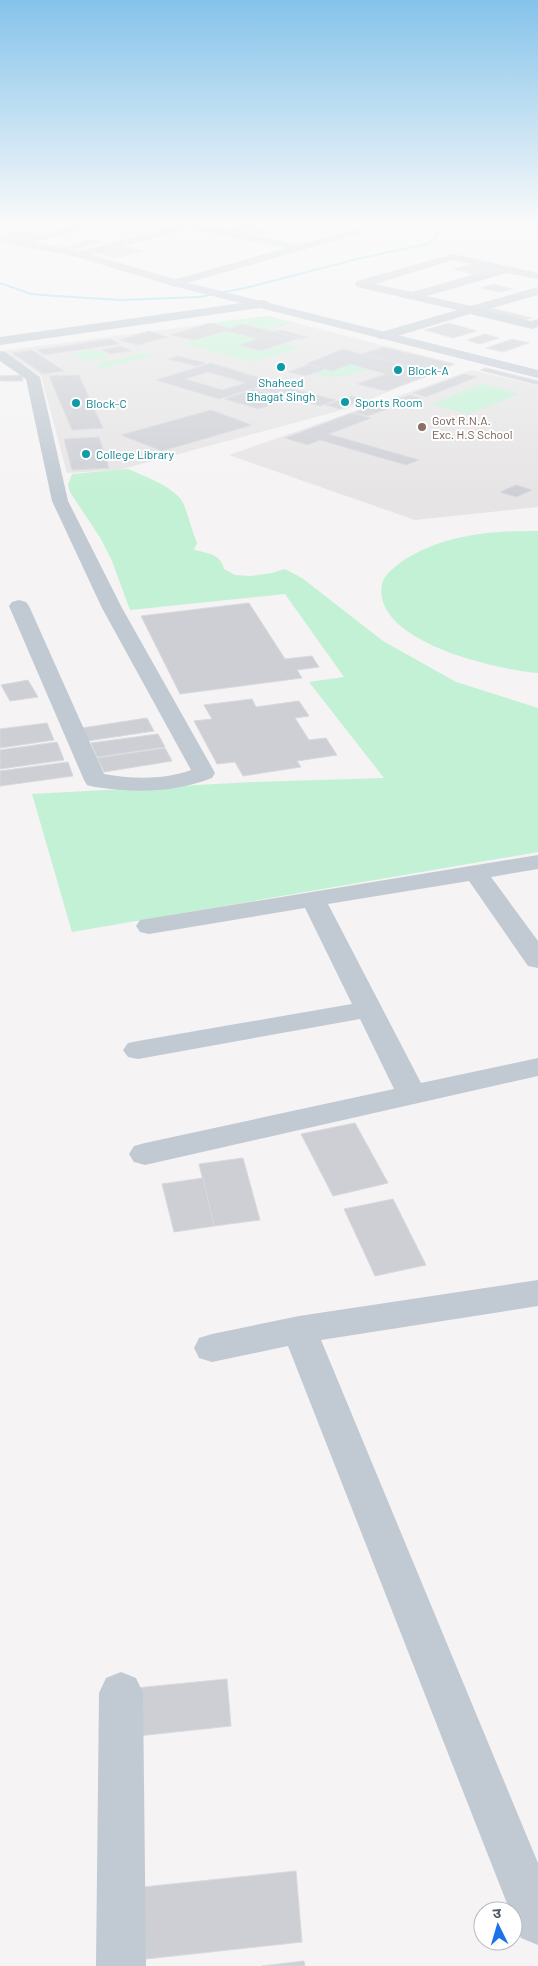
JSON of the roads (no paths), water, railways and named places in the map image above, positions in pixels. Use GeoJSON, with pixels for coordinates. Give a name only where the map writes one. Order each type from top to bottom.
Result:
{"type":"FeatureCollection","features":[{"type":"Feature","properties":{"kind":"main road"},"geometry":{"type":"LineString","coordinates":[[295,314],[538,375]]}},
{"type":"Feature","properties":{"kind":"street"},"geometry":{"type":"LineString","coordinates":[[0,341],[194,314]]}},
{"type":"Feature","properties":{"kind":"street"},"geometry":{"type":"LineString","coordinates":[[385,336],[459,314]]}},
{"type":"Feature","properties":{"kind":"street"},"geometry":{"type":"LineString","coordinates":[[486,314],[532,325],[538,323]]}},
{"type":"Feature","properties":{"kind":"street"},"geometry":{"type":"LineString","coordinates":[[0,355],[33,377],[60,501],[112,608],[204,772],[188,780],[128,786],[95,780],[19,606]]}},
{"type":"Feature","properties":{"kind":"street"},"geometry":{"type":"LineString","coordinates":[[149,926],[538,862]]}},
{"type":"Feature","properties":{"kind":"street"},"geometry":{"type":"LineString","coordinates":[[475,872],[538,960]]}},
{"type":"Feature","properties":{"kind":"street"},"geometry":{"type":"LineString","coordinates":[[313,899],[370,1009],[412,1096]]}},
{"type":"Feature","properties":{"kind":"street"},"geometry":{"type":"LineString","coordinates":[[138,1050],[370,1009]]}},
{"type":"Feature","properties":{"kind":"street"},"geometry":{"type":"LineString","coordinates":[[145,1154],[412,1096],[538,1066]]}},
{"type":"Feature","properties":{"kind":"street"},"geometry":{"type":"LineString","coordinates":[[212,1348],[299,1330],[538,1293]]}},
{"type":"Feature","properties":{"kind":"street"},"geometry":{"type":"LineString","coordinates":[[299,1330],[538,1921]]}},
{"type":"Feature","properties":{"kind":"street"},"geometry":{"type":"LineString","coordinates":[[121,1694],[121,1966]]}},
{"type":"Feature","properties":{"kind":"place","name":"Shaheed Bhagat Singh"},"geometry":{"type":"Point","coordinates":[281,367]}},
{"type":"Feature","properties":{"kind":"place","name":"Block-A"},"geometry":{"type":"Point","coordinates":[398,370]}},
{"type":"Feature","properties":{"kind":"place","name":"Sports Room"},"geometry":{"type":"Point","coordinates":[345,402]}},
{"type":"Feature","properties":{"kind":"place","name":"Block-C"},"geometry":{"type":"Point","coordinates":[76,403]}},
{"type":"Feature","properties":{"kind":"place","name":"Govt R.N.A. Exc. H.S School"},"geometry":{"type":"Point","coordinates":[422,427]}},
{"type":"Feature","properties":{"kind":"place","name":"College Library"},"geometry":{"type":"Point","coordinates":[86,454]}}]}
